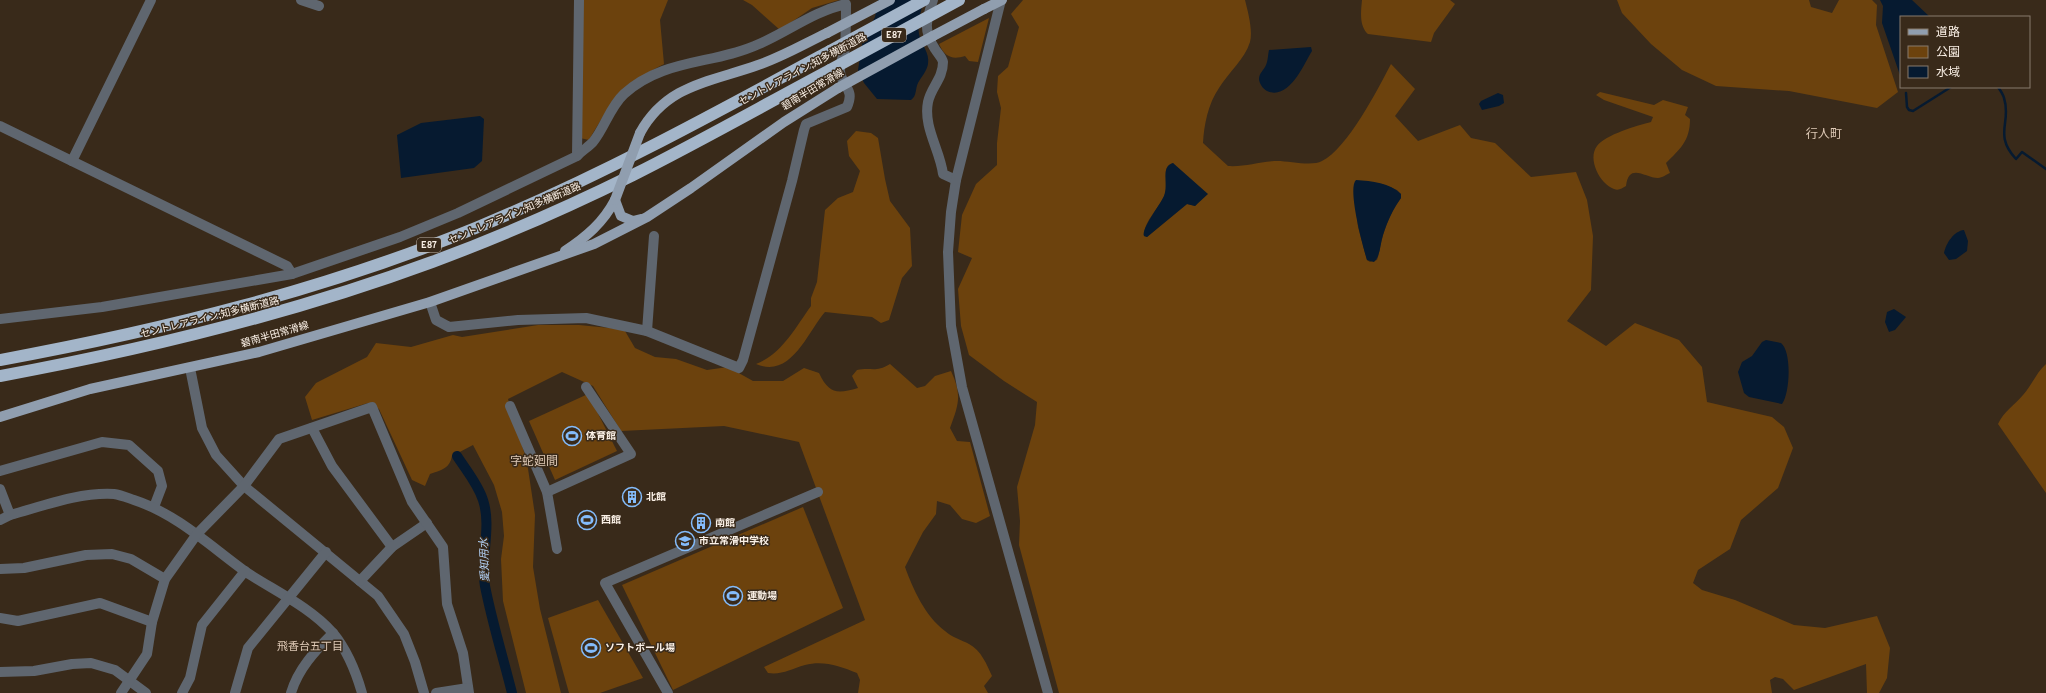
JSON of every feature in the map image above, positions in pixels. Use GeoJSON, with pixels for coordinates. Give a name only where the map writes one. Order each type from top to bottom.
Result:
{"type":"FeatureCollection","features":[{"type":"Feature","properties":{"kind":"highway","name":"セントレアライン;知多横断道路"},"geometry":{"type":"LineString","coordinates":[[0,360],[129,334],[246,306],[317,284],[423,248],[510,213],[649,149],[924,0]]}},
{"type":"Feature","properties":{"kind":"highway","name":"セントレアライン;知多横断道路"},"geometry":{"type":"LineString","coordinates":[[0,376],[95,359],[237,324],[323,299],[432,262],[535,220],[632,175],[959,0]]}},
{"type":"Feature","properties":{"kind":"highway"},"geometry":{"type":"LineString","coordinates":[[0,384],[39,369]]}},
{"type":"Feature","properties":{"kind":"main road","name":"碧南半田常滑線"},"geometry":{"type":"LineString","coordinates":[[551,259],[588,235],[603,220],[616,200],[640,133],[657,108],[677,94],[703,82],[759,65],[827,33],[890,0]]}},
{"type":"Feature","properties":{"kind":"main road","name":"碧南半田常滑線"},"geometry":{"type":"LineString","coordinates":[[0,417],[90,389],[259,352],[430,302],[594,244],[647,217],[691,188],[784,122],[838,88],[1001,0]]}},
{"type":"Feature","properties":{"kind":"main road","name":"碧南半田常滑線"},"geometry":{"type":"LineString","coordinates":[[616,200],[621,216],[626,219],[633,221],[647,217]]}},
{"type":"Feature","properties":{"kind":"street"},"geometry":{"type":"LineString","coordinates":[[72,161],[151,0]]}},
{"type":"Feature","properties":{"kind":"street"},"geometry":{"type":"LineString","coordinates":[[301,0],[319,6]]}},
{"type":"Feature","properties":{"kind":"street"},"geometry":{"type":"LineString","coordinates":[[577,156],[579,0]]}},
{"type":"Feature","properties":{"kind":"street"},"geometry":{"type":"LineString","coordinates":[[933,0],[926,22],[926,29],[934,48],[943,60],[943,73],[928,102],[928,120],[943,174],[956,180]]}},
{"type":"Feature","properties":{"kind":"street"},"geometry":{"type":"LineString","coordinates":[[1001,0],[956,180],[950,212],[948,252],[951,326],[962,387],[1048,693]]}},
{"type":"Feature","properties":{"kind":"street"},"geometry":{"type":"LineString","coordinates":[[0,319],[102,307],[292,274],[400,237],[458,213],[577,156],[593,142],[606,119],[624,95],[645,79],[664,69],[724,57],[759,44],[808,17],[833,6],[846,4],[845,49],[840,67],[841,74],[850,92],[849,101],[847,107],[806,124],[792,182],[742,364],[739,368],[647,331],[586,318],[518,320],[449,327],[436,320],[430,302]]}},
{"type":"Feature","properties":{"kind":"street"},"geometry":{"type":"LineString","coordinates":[[0,126],[287,266],[292,274]]}},
{"type":"Feature","properties":{"kind":"street"},"geometry":{"type":"LineString","coordinates":[[647,331],[654,236]]}},
{"type":"Feature","properties":{"kind":"street"},"geometry":{"type":"LineString","coordinates":[[190,368],[202,428],[216,455],[244,486],[378,596],[404,634],[416,662],[424,693]]}},
{"type":"Feature","properties":{"kind":"street"},"geometry":{"type":"LineString","coordinates":[[547,492],[631,454],[586,387]]}},
{"type":"Feature","properties":{"kind":"street"},"geometry":{"type":"LineString","coordinates":[[510,406],[547,492],[557,549]]}},
{"type":"Feature","properties":{"kind":"street"},"geometry":{"type":"LineString","coordinates":[[121,693],[147,654],[152,622],[165,579],[197,534],[244,486],[279,439],[372,407],[412,502],[443,547],[447,604],[463,652],[468,690],[436,693]]}},
{"type":"Feature","properties":{"kind":"street"},"geometry":{"type":"LineString","coordinates":[[312,428],[332,466],[392,547]]}},
{"type":"Feature","properties":{"kind":"street"},"geometry":{"type":"LineString","coordinates":[[0,471],[102,442],[129,445],[158,471],[162,486],[154,506]]}},
{"type":"Feature","properties":{"kind":"street"},"geometry":{"type":"LineString","coordinates":[[0,489],[10,515]]}},
{"type":"Feature","properties":{"kind":"street"},"geometry":{"type":"LineString","coordinates":[[668,693],[605,583],[818,492]]}},
{"type":"Feature","properties":{"kind":"street"},"geometry":{"type":"LineString","coordinates":[[0,520],[10,515],[90,494],[116,494],[154,506],[197,534],[245,571],[312,614],[333,633],[344,650],[354,669],[362,693]]}},
{"type":"Feature","properties":{"kind":"street"},"geometry":{"type":"LineString","coordinates":[[360,581],[392,547],[427,524]]}},
{"type":"Feature","properties":{"kind":"street"},"geometry":{"type":"LineString","coordinates":[[235,693],[248,648],[287,598],[326,552]]}},
{"type":"Feature","properties":{"kind":"street"},"geometry":{"type":"LineString","coordinates":[[0,569],[24,568],[86,555],[112,554],[131,559],[165,579]]}},
{"type":"Feature","properties":{"kind":"street"},"geometry":{"type":"LineString","coordinates":[[182,693],[190,678],[202,625],[245,571]]}},
{"type":"Feature","properties":{"kind":"street"},"geometry":{"type":"LineString","coordinates":[[0,618],[18,621],[100,603],[152,622]]}},
{"type":"Feature","properties":{"kind":"street"},"geometry":{"type":"LineString","coordinates":[[290,693],[294,681],[312,654],[333,633]]}},
{"type":"Feature","properties":{"kind":"street"},"geometry":{"type":"LineString","coordinates":[[0,672],[34,671],[72,664],[91,663],[115,670],[146,693]]}},
{"type":"Feature","properties":{"kind":"green space"},"geometry":{"type":"Polygon","coordinates":[[[581,0],[668,0],[660,20],[664,64],[638,79],[620,95],[604,115],[589,140],[580,138],[581,0]]]}},
{"type":"Feature","properties":{"kind":"green space"},"geometry":{"type":"Polygon","coordinates":[[[743,0],[839,0],[812,8],[780,30],[752,5],[743,0]]]}},
{"type":"Feature","properties":{"kind":"green space"},"geometry":{"type":"Polygon","coordinates":[[[1023,0],[1245,0],[1251,27],[1250,42],[1240,60],[1215,94],[1207,115],[1203,143],[1228,166],[1240,166],[1274,161],[1317,163],[1322,161],[1342,144],[1351,132],[1370,103],[1391,64],[1415,89],[1395,116],[1418,141],[1460,125],[1471,138],[1495,143],[1531,177],[1576,172],[1587,200],[1593,236],[1591,290],[1567,321],[1606,346],[1635,323],[1679,340],[1702,367],[1707,402],[1772,417],[1784,427],[1793,448],[1778,488],[1741,520],[1730,549],[1698,570],[1693,583],[1702,590],[1735,600],[1794,625],[1825,628],[1877,616],[1890,648],[1887,678],[1879,693],[1867,693],[1866,664],[1794,690],[1783,679],[1775,677],[1770,680],[1772,693],[1059,693],[1019,545],[1020,521],[1017,487],[1035,425],[1037,402],[1004,381],[969,355],[961,326],[958,289],[972,258],[958,252],[962,215],[976,184],[997,165],[997,143],[1001,108],[997,92],[998,76],[1008,67],[1019,27],[1011,14],[1023,0]],[[1173,163],[1169,165],[1166,171],[1167,187],[1164,197],[1147,224],[1144,236],[1147,237],[1187,204],[1195,206],[1197,204],[1173,163]],[[1382,184],[1356,210],[1358,227],[1367,260],[1370,262],[1377,260],[1386,226],[1392,212],[1401,198],[1401,194],[1397,190],[1382,184]]]}},
{"type":"Feature","properties":{"kind":"green space"},"geometry":{"type":"Polygon","coordinates":[[[1362,0],[1450,0],[1455,4],[1434,33],[1431,42],[1368,34],[1362,23],[1362,0]]]}},
{"type":"Feature","properties":{"kind":"green space"},"geometry":{"type":"Polygon","coordinates":[[[1617,0],[1809,0],[1811,7],[1832,13],[1839,0],[1872,0],[1877,5],[1876,25],[1898,92],[1877,108],[1789,91],[1716,86],[1682,70],[1651,44],[1622,13],[1617,0]]]}},
{"type":"Feature","properties":{"kind":"green space"},"geometry":{"type":"Polygon","coordinates":[[[989,18],[978,62],[969,61],[965,56],[956,58],[946,55],[939,44],[989,18]]]}},
{"type":"Feature","properties":{"kind":"green space"},"geometry":{"type":"Polygon","coordinates":[[[1600,92],[1654,105],[1663,100],[1688,107],[1685,115],[1690,119],[1690,127],[1686,139],[1680,149],[1666,163],[1670,173],[1658,178],[1634,173],[1630,175],[1626,186],[1616,190],[1604,182],[1594,164],[1594,151],[1597,146],[1614,134],[1651,122],[1653,117],[1604,100],[1596,95],[1600,92]]]}},
{"type":"Feature","properties":{"kind":"green space"},"geometry":{"type":"Polygon","coordinates":[[[856,131],[871,133],[878,138],[890,201],[910,228],[912,266],[902,278],[889,320],[881,323],[872,317],[825,312],[797,352],[788,360],[779,365],[768,367],[756,364],[765,360],[781,347],[811,306],[811,298],[817,282],[825,210],[838,198],[853,192],[860,171],[849,156],[847,141],[856,131]]]}},
{"type":"Feature","properties":{"kind":"green space"},"geometry":{"type":"Polygon","coordinates":[[[538,325],[579,325],[620,329],[625,331],[635,348],[655,357],[676,359],[707,370],[728,367],[753,381],[783,381],[804,368],[819,373],[826,385],[834,391],[844,391],[858,388],[852,376],[857,370],[877,369],[890,364],[917,388],[925,386],[935,376],[951,371],[957,387],[958,400],[956,412],[950,428],[957,441],[970,442],[990,516],[976,523],[962,519],[950,505],[937,501],[936,514],[923,532],[905,567],[920,602],[931,618],[947,633],[977,650],[983,658],[992,676],[984,686],[988,693],[858,693],[860,680],[857,673],[825,663],[805,665],[782,672],[768,673],[764,667],[865,620],[799,442],[724,426],[621,431],[593,386],[562,372],[508,399],[527,462],[535,515],[533,567],[540,609],[561,693],[526,693],[503,601],[501,559],[504,536],[502,512],[494,485],[473,445],[452,456],[445,468],[430,474],[425,486],[412,480],[379,409],[368,403],[312,420],[305,397],[316,383],[367,357],[376,343],[411,347],[453,335],[462,337],[538,325]]]}},
{"type":"Feature","properties":{"kind":"green space"},"geometry":{"type":"Polygon","coordinates":[[[2046,364],[2046,493],[1998,424],[2006,412],[2020,399],[2039,371],[2046,364]]]}},
{"type":"Feature","properties":{"kind":"green space","name":"体育館"},"geometry":{"type":"Polygon","coordinates":[[[588,394],[617,451],[555,480],[529,421],[588,394]]]}},
{"type":"Feature","properties":{"kind":"green space","name":"運動場"},"geometry":{"type":"Polygon","coordinates":[[[803,507],[843,608],[673,690],[622,585],[803,507]]]}},
{"type":"Feature","properties":{"kind":"green space","name":"ソフトボール場"},"geometry":{"type":"Polygon","coordinates":[[[598,600],[643,678],[600,693],[569,693],[548,618],[598,600]]]}},
{"type":"Feature","properties":{"kind":"water"},"geometry":{"type":"Polygon","coordinates":[[[878,0],[924,0],[920,17],[919,34],[927,52],[928,64],[911,100],[877,99],[864,83],[858,70],[863,39],[875,17],[878,0]]]}},
{"type":"Feature","properties":{"kind":"water"},"geometry":{"type":"Polygon","coordinates":[[[1880,0],[1912,0],[1929,16],[1900,16],[1900,75],[1882,23],[1883,6],[1880,0]]]}},
{"type":"Feature","properties":{"kind":"water"},"geometry":{"type":"Polygon","coordinates":[[[1311,47],[1312,51],[1305,64],[1295,80],[1289,86],[1282,91],[1275,93],[1267,91],[1263,87],[1259,77],[1267,63],[1269,50],[1311,47]]]}},
{"type":"Feature","properties":{"kind":"water"},"geometry":{"type":"Polygon","coordinates":[[[1498,93],[1503,95],[1504,103],[1499,106],[1482,110],[1479,104],[1481,101],[1498,93]]]}},
{"type":"Feature","properties":{"kind":"water"},"geometry":{"type":"Polygon","coordinates":[[[480,116],[484,119],[482,161],[474,168],[401,178],[397,135],[421,123],[480,116]]]}},
{"type":"Feature","properties":{"kind":"water"},"geometry":{"type":"Polygon","coordinates":[[[1173,163],[1208,194],[1195,206],[1187,204],[1147,237],[1144,236],[1145,228],[1164,196],[1167,168],[1173,163]]]}},
{"type":"Feature","properties":{"kind":"water"},"geometry":{"type":"Polygon","coordinates":[[[1356,180],[1386,185],[1397,190],[1401,194],[1401,198],[1386,225],[1379,253],[1374,262],[1367,260],[1359,231],[1353,194],[1356,180]]]}},
{"type":"Feature","properties":{"kind":"water"},"geometry":{"type":"Polygon","coordinates":[[[1964,230],[1968,241],[1967,251],[1956,259],[1949,260],[1944,253],[1947,245],[1954,235],[1964,230]]]}},
{"type":"Feature","properties":{"kind":"water"},"geometry":{"type":"Polygon","coordinates":[[[1894,309],[1906,317],[1895,330],[1889,332],[1885,322],[1887,312],[1894,309]]]}},
{"type":"Feature","properties":{"kind":"water"},"geometry":{"type":"Polygon","coordinates":[[[1766,340],[1781,343],[1785,348],[1787,355],[1789,373],[1787,391],[1782,404],[1749,397],[1744,393],[1738,372],[1742,362],[1752,356],[1762,342],[1766,340]]]}},
{"type":"Feature","properties":{"kind":"waterway"},"geometry":{"type":"LineString","coordinates":[[1906,93],[1907,107],[1909,110],[1913,111],[1949,88]]}},
{"type":"Feature","properties":{"kind":"waterway"},"geometry":{"type":"LineString","coordinates":[[1999,88],[2004,97],[2006,106],[2004,135],[2009,150],[2016,159],[2022,152],[2046,169]]}},
{"type":"Feature","properties":{"kind":"waterway","name":"愛知用水"},"geometry":{"type":"LineString","coordinates":[[457,456],[472,477],[483,500],[486,521],[484,565],[485,586],[512,693]]}},
{"type":"Feature","properties":{"kind":"place","name":"体育館"},"geometry":{"type":"Point","coordinates":[572,436]}},
{"type":"Feature","properties":{"kind":"place","name":"北館"},"geometry":{"type":"Point","coordinates":[632,497]}},
{"type":"Feature","properties":{"kind":"place","name":"西館"},"geometry":{"type":"Point","coordinates":[587,520]}},
{"type":"Feature","properties":{"kind":"place","name":"南館"},"geometry":{"type":"Point","coordinates":[701,523]}},
{"type":"Feature","properties":{"kind":"place","name":"市立常滑中学校"},"geometry":{"type":"Point","coordinates":[685,541]}},
{"type":"Feature","properties":{"kind":"place","name":"運動場"},"geometry":{"type":"Point","coordinates":[733,596]}},
{"type":"Feature","properties":{"kind":"place","name":"ソフトボール場"},"geometry":{"type":"Point","coordinates":[591,648]}},
{"type":"Feature","properties":{"kind":"district","name":"行人町"},"geometry":{"type":"Point","coordinates":[1824,135]}},
{"type":"Feature","properties":{"kind":"district","name":"字蛇廻間"},"geometry":{"type":"Point","coordinates":[534,462]}},
{"type":"Feature","properties":{"kind":"district","name":"飛香台五丁目"},"geometry":{"type":"Point","coordinates":[310,647]}}]}
